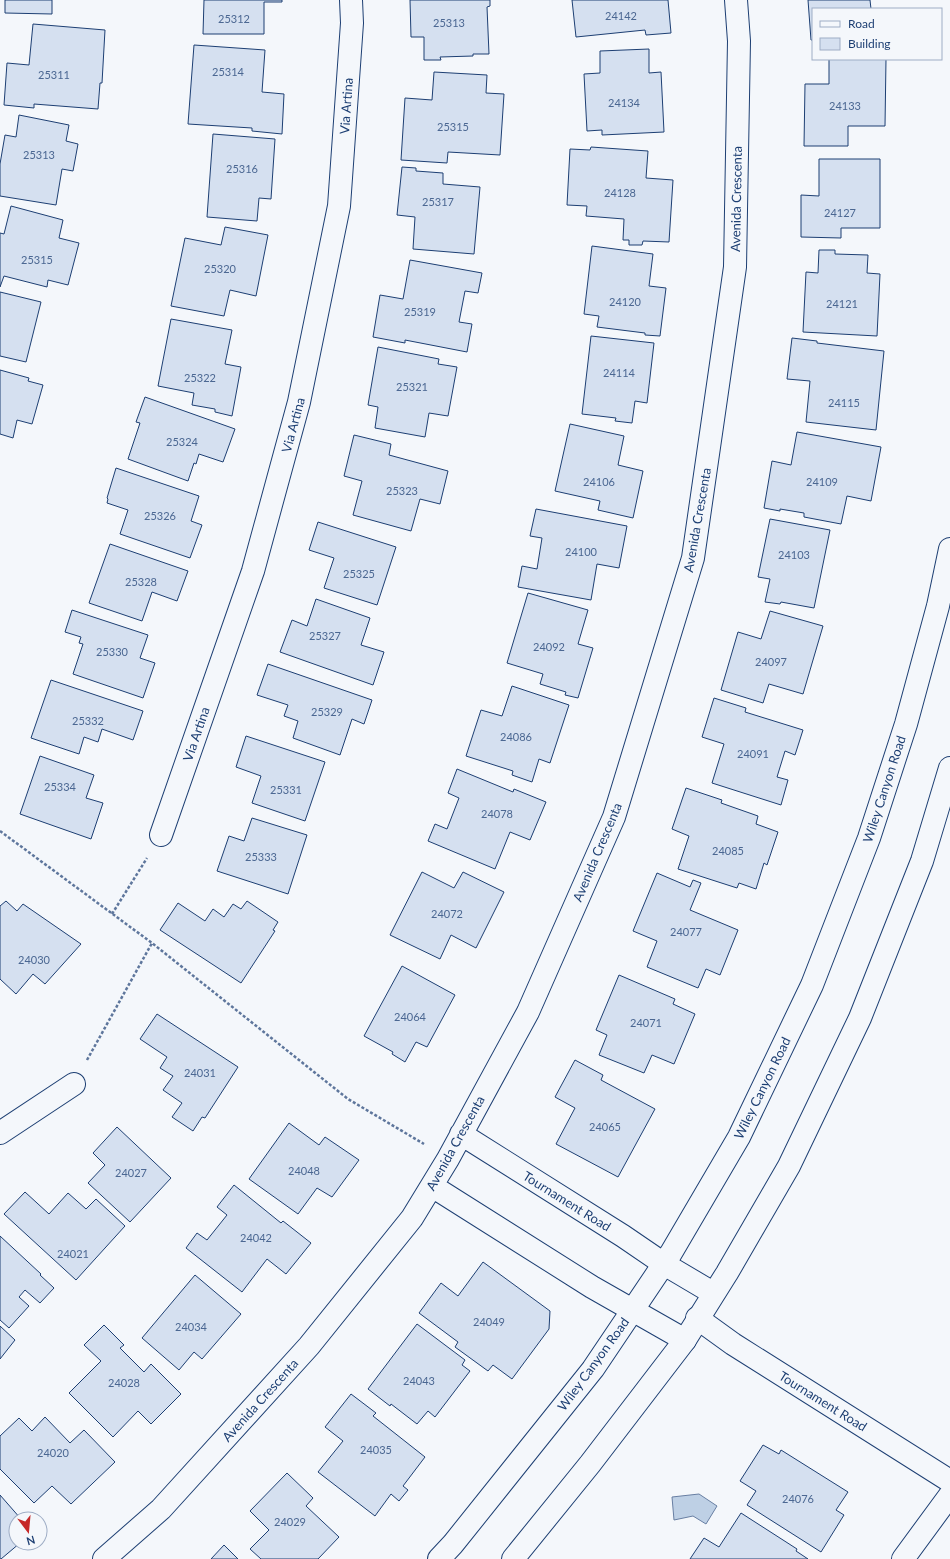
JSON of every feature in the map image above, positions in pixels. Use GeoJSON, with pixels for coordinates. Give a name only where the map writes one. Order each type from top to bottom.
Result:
{"type":"FeatureCollection","features":[{"type":"Feature","properties":{"kind":"street","name":"Via Artina"},"geometry":{"type":"LineString","coordinates":[[161,835],[253,571],[299,402],[339,206],[352,23],[351,0]]}},
{"type":"Feature","properties":{"kind":"street","name":"Avenida Crescenta"},"geometry":{"type":"LineString","coordinates":[[104,1559],[161,1509],[309,1346],[412,1218],[448,1159],[528,1012],[614,817],[693,558],[735,267],[739,41],[736,0]]}},
{"type":"Feature","properties":{"kind":"street","name":"Wiley Canyon Road"},"geometry":{"type":"LineString","coordinates":[[439,1559],[453,1544],[593,1368],[664,1264],[739,1136],[812,985],[869,838],[906,724],[938,606],[950,549]]}},
{"type":"Feature","properties":{"kind":"street"},"geometry":{"type":"LineString","coordinates":[[512,1559],[590,1464],[685,1340],[697,1318],[727,1273],[789,1166],[860,1018],[922,861],[950,768]]}},
{"type":"Feature","properties":{"kind":"street"},"geometry":{"type":"LineString","coordinates":[[0,1133],[74,1084]]}},
{"type":"Feature","properties":{"kind":"street","name":"Tournament Road"},"geometry":{"type":"LineString","coordinates":[[461,1134],[623,1236],[664,1264],[714,1293]]}},
{"type":"Feature","properties":{"kind":"street"},"geometry":{"type":"LineString","coordinates":[[432,1186],[592,1287],[685,1340]]}},
{"type":"Feature","properties":{"kind":"street","name":"Tournament Road"},"geometry":{"type":"LineString","coordinates":[[697,1318],[733,1344],[950,1481]]}},
{"type":"Feature","properties":{"kind":"street"},"geometry":{"type":"LineString","coordinates":[[903,1559],[950,1495]]}},
{"type":"Feature","properties":{"kind":"path"},"geometry":{"type":"LineString","coordinates":[[0,832],[152,943],[348,1099],[448,1159]]}},
{"type":"Feature","properties":{"kind":"path"},"geometry":{"type":"LineString","coordinates":[[112,914],[161,835]]}},
{"type":"Feature","properties":{"kind":"path"},"geometry":{"type":"LineString","coordinates":[[74,1084],[152,943]]}},
{"type":"Feature","properties":{"kind":"water"},"geometry":{"type":"Polygon","coordinates":[[[699,1494],[717,1506],[706,1524],[693,1516],[674,1520],[672,1497],[699,1494]]]}},
{"type":"Feature","properties":{"kind":"building"},"geometry":{"type":"Polygon","coordinates":[[[5,0],[52,0],[52,14],[5,13],[5,0]]]}},
{"type":"Feature","properties":{"kind":"building"},"geometry":{"type":"Polygon","coordinates":[[[204,0],[282,0],[282,2],[264,2],[264,34],[203,34],[204,0]]]}},
{"type":"Feature","properties":{"kind":"building"},"geometry":{"type":"Polygon","coordinates":[[[410,0],[490,0],[490,6],[487,7],[489,54],[440,57],[441,60],[424,60],[424,37],[411,37],[410,0]]]}},
{"type":"Feature","properties":{"kind":"building"},"geometry":{"type":"Polygon","coordinates":[[[572,0],[668,0],[671,33],[646,35],[645,30],[576,37],[572,0]]]}},
{"type":"Feature","properties":{"kind":"building"},"geometry":{"type":"Polygon","coordinates":[[[808,0],[870,0],[871,8],[812,8],[811,40],[808,0]]]}},
{"type":"Feature","properties":{"kind":"building"},"geometry":{"type":"Polygon","coordinates":[[[33,24],[105,30],[102,83],[100,83],[98,109],[34,104],[34,108],[4,105],[7,63],[29,65],[33,24]]]}},
{"type":"Feature","properties":{"kind":"building"},"geometry":{"type":"Polygon","coordinates":[[[194,45],[265,50],[262,92],[284,94],[282,134],[252,131],[252,128],[188,124],[194,45]]]}},
{"type":"Feature","properties":{"kind":"building"},"geometry":{"type":"Polygon","coordinates":[[[649,49],[649,73],[661,72],[664,132],[602,135],[602,130],[587,131],[584,74],[600,73],[600,51],[649,49]]]}},
{"type":"Feature","properties":{"kind":"building"},"geometry":{"type":"Polygon","coordinates":[[[829,60],[886,60],[885,126],[848,126],[848,146],[804,146],[805,84],[829,84],[829,60]]]}},
{"type":"Feature","properties":{"kind":"building"},"geometry":{"type":"Polygon","coordinates":[[[434,72],[487,75],[486,93],[504,94],[500,155],[448,152],[447,163],[401,160],[405,98],[432,100],[434,72]]]}},
{"type":"Feature","properties":{"kind":"building"},"geometry":{"type":"Polygon","coordinates":[[[19,115],[69,125],[66,141],[78,144],[73,171],[62,169],[56,205],[0,196],[0,164],[5,135],[16,137],[19,115]]]}},
{"type":"Feature","properties":{"kind":"building"},"geometry":{"type":"Polygon","coordinates":[[[213,134],[275,139],[271,199],[259,198],[257,221],[207,217],[213,134]]]}},
{"type":"Feature","properties":{"kind":"building"},"geometry":{"type":"Polygon","coordinates":[[[591,147],[648,151],[646,178],[673,180],[669,242],[643,241],[642,245],[629,245],[629,240],[623,240],[624,219],[586,216],[587,206],[567,205],[570,149],[590,150],[591,147]]]}},
{"type":"Feature","properties":{"kind":"building"},"geometry":{"type":"Polygon","coordinates":[[[819,159],[880,159],[880,228],[841,228],[841,238],[801,237],[801,195],[819,196],[819,159]]]}},
{"type":"Feature","properties":{"kind":"building"},"geometry":{"type":"Polygon","coordinates":[[[402,167],[416,168],[416,171],[443,173],[443,184],[480,187],[474,254],[413,249],[415,217],[397,215],[402,167]]]}},
{"type":"Feature","properties":{"kind":"building"},"geometry":{"type":"Polygon","coordinates":[[[11,206],[63,220],[59,238],[79,243],[68,285],[48,280],[47,287],[4,276],[0,287],[0,233],[4,234],[11,206]]]}},
{"type":"Feature","properties":{"kind":"building"},"geometry":{"type":"Polygon","coordinates":[[[225,227],[268,235],[256,296],[230,290],[224,316],[171,306],[185,238],[221,245],[225,227]]]}},
{"type":"Feature","properties":{"kind":"building"},"geometry":{"type":"Polygon","coordinates":[[[592,246],[653,254],[649,286],[666,288],[660,336],[597,327],[599,316],[584,314],[592,246]]]}},
{"type":"Feature","properties":{"kind":"building"},"geometry":{"type":"Polygon","coordinates":[[[819,250],[835,250],[835,254],[868,255],[867,273],[880,274],[877,336],[803,332],[806,272],[818,273],[819,250]]]}},
{"type":"Feature","properties":{"kind":"building"},"geometry":{"type":"Polygon","coordinates":[[[410,260],[482,273],[478,293],[465,291],[459,322],[472,324],[467,352],[405,340],[405,343],[373,337],[380,295],[403,299],[410,260]]]}},
{"type":"Feature","properties":{"kind":"building"},"geometry":{"type":"Polygon","coordinates":[[[0,292],[41,302],[26,362],[0,356],[0,292]]]}},
{"type":"Feature","properties":{"kind":"building"},"geometry":{"type":"Polygon","coordinates":[[[171,319],[232,330],[225,364],[241,367],[232,416],[215,412],[215,409],[192,405],[194,393],[158,386],[171,319]]]}},
{"type":"Feature","properties":{"kind":"building"},"geometry":{"type":"Polygon","coordinates":[[[591,336],[654,343],[647,403],[635,401],[632,423],[615,421],[616,418],[582,414],[591,336]]]}},
{"type":"Feature","properties":{"kind":"building"},"geometry":{"type":"Polygon","coordinates":[[[792,338],[817,341],[817,343],[884,351],[876,430],[806,422],[810,381],[787,379],[792,338]]]}},
{"type":"Feature","properties":{"kind":"building"},"geometry":{"type":"Polygon","coordinates":[[[378,347],[439,359],[438,364],[457,367],[448,416],[429,413],[425,437],[375,428],[378,407],[368,405],[378,347]]]}},
{"type":"Feature","properties":{"kind":"building"},"geometry":{"type":"Polygon","coordinates":[[[0,370],[29,378],[28,381],[43,385],[32,424],[17,420],[13,438],[0,434],[0,370]]]}},
{"type":"Feature","properties":{"kind":"building"},"geometry":{"type":"Polygon","coordinates":[[[145,397],[235,429],[223,462],[199,454],[196,464],[194,463],[188,481],[128,459],[140,423],[136,422],[145,397]]]}},
{"type":"Feature","properties":{"kind":"building"},"geometry":{"type":"Polygon","coordinates":[[[570,424],[624,436],[618,465],[643,471],[633,518],[598,510],[600,501],[555,491],[570,424]]]}},
{"type":"Feature","properties":{"kind":"building"},"geometry":{"type":"Polygon","coordinates":[[[797,432],[881,447],[871,501],[847,496],[841,524],[804,517],[804,513],[764,508],[772,461],[791,465],[797,432]]]}},
{"type":"Feature","properties":{"kind":"building"},"geometry":{"type":"Polygon","coordinates":[[[354,435],[391,444],[389,455],[448,471],[440,504],[420,499],[411,531],[353,515],[362,481],[344,476],[354,435]]]}},
{"type":"Feature","properties":{"kind":"building"},"geometry":{"type":"Polygon","coordinates":[[[116,468],[199,496],[191,521],[202,525],[190,558],[120,534],[128,510],[107,503],[107,498],[116,468]]]}},
{"type":"Feature","properties":{"kind":"building"},"geometry":{"type":"Polygon","coordinates":[[[536,509],[627,526],[619,568],[597,564],[591,600],[518,587],[522,566],[537,569],[542,538],[530,536],[536,509]]]}},
{"type":"Feature","properties":{"kind":"building"},"geometry":{"type":"Polygon","coordinates":[[[770,519],[830,530],[814,608],[781,602],[780,604],[765,602],[770,579],[758,577],[770,519]]]}},
{"type":"Feature","properties":{"kind":"building"},"geometry":{"type":"Polygon","coordinates":[[[318,522],[396,547],[377,605],[324,588],[334,558],[309,550],[318,522]]]}},
{"type":"Feature","properties":{"kind":"building"},"geometry":{"type":"Polygon","coordinates":[[[110,544],[188,571],[177,601],[152,592],[142,621],[89,603],[110,544]]]}},
{"type":"Feature","properties":{"kind":"building"},"geometry":{"type":"Polygon","coordinates":[[[528,593],[588,610],[578,644],[593,648],[578,698],[565,695],[566,692],[540,684],[543,674],[507,663],[528,593]]]}},
{"type":"Feature","properties":{"kind":"building"},"geometry":{"type":"Polygon","coordinates":[[[316,599],[370,618],[361,645],[384,652],[373,685],[280,652],[292,620],[307,626],[316,599]]]}},
{"type":"Feature","properties":{"kind":"building"},"geometry":{"type":"Polygon","coordinates":[[[72,610],[148,635],[140,658],[155,663],[143,698],[73,674],[83,644],[79,643],[81,637],[65,632],[72,610]]]}},
{"type":"Feature","properties":{"kind":"building"},"geometry":{"type":"Polygon","coordinates":[[[770,611],[823,626],[803,694],[769,684],[763,703],[721,690],[738,632],[761,639],[770,611]]]}},
{"type":"Feature","properties":{"kind":"building"},"geometry":{"type":"Polygon","coordinates":[[[268,664],[372,700],[364,724],[352,719],[340,755],[293,738],[298,721],[284,716],[288,705],[257,695],[268,664]]]}},
{"type":"Feature","properties":{"kind":"building"},"geometry":{"type":"Polygon","coordinates":[[[51,680],[143,711],[133,740],[102,729],[98,742],[84,737],[79,754],[31,738],[51,680]]]}},
{"type":"Feature","properties":{"kind":"building"},"geometry":{"type":"Polygon","coordinates":[[[512,686],[569,705],[550,763],[539,759],[532,782],[512,775],[513,771],[466,756],[481,710],[502,716],[512,686]]]}},
{"type":"Feature","properties":{"kind":"building"},"geometry":{"type":"Polygon","coordinates":[[[714,698],[746,708],[745,712],[803,730],[795,755],[785,751],[777,777],[788,780],[781,805],[712,783],[724,744],[702,737],[714,698]]]}},
{"type":"Feature","properties":{"kind":"building"},"geometry":{"type":"Polygon","coordinates":[[[246,736],[325,762],[305,821],[252,803],[261,776],[236,767],[246,736]]]}},
{"type":"Feature","properties":{"kind":"building"},"geometry":{"type":"Polygon","coordinates":[[[40,756],[94,775],[86,798],[103,803],[91,839],[20,814],[40,756]]]}},
{"type":"Feature","properties":{"kind":"building"},"geometry":{"type":"Polygon","coordinates":[[[457,769],[513,792],[514,789],[546,802],[530,840],[510,832],[495,869],[428,841],[435,824],[447,829],[459,798],[448,793],[457,769]]]}},
{"type":"Feature","properties":{"kind":"building"},"geometry":{"type":"Polygon","coordinates":[[[686,788],[722,800],[721,803],[758,816],[756,824],[778,832],[767,865],[764,863],[756,889],[739,883],[737,888],[678,869],[689,836],[672,829],[686,788]]]}},
{"type":"Feature","properties":{"kind":"building"},"geometry":{"type":"Polygon","coordinates":[[[252,818],[307,835],[288,894],[217,871],[229,836],[244,841],[252,818]]]}},
{"type":"Feature","properties":{"kind":"building"},"geometry":{"type":"Polygon","coordinates":[[[422,872],[454,888],[463,872],[504,892],[476,948],[451,935],[440,959],[390,935],[422,872]]]}},
{"type":"Feature","properties":{"kind":"building"},"geometry":{"type":"Polygon","coordinates":[[[657,873],[690,887],[693,880],[701,883],[690,910],[738,930],[720,975],[706,969],[698,988],[647,967],[657,941],[633,931],[657,873]]]}},
{"type":"Feature","properties":{"kind":"building"},"geometry":{"type":"Polygon","coordinates":[[[6,901],[17,911],[23,904],[81,944],[45,984],[33,974],[16,994],[0,979],[0,906],[6,901]]]}},
{"type":"Feature","properties":{"kind":"building"},"geometry":{"type":"Polygon","coordinates":[[[247,901],[278,922],[273,930],[275,931],[241,983],[160,930],[178,903],[205,921],[213,909],[224,917],[233,904],[241,909],[247,901]]]}},
{"type":"Feature","properties":{"kind":"building"},"geometry":{"type":"Polygon","coordinates":[[[402,966],[455,995],[427,1047],[416,1042],[405,1062],[392,1054],[393,1052],[364,1036],[402,966]]]}},
{"type":"Feature","properties":{"kind":"building"},"geometry":{"type":"Polygon","coordinates":[[[619,975],[675,999],[673,1004],[695,1014],[674,1064],[652,1055],[644,1073],[599,1055],[607,1035],[596,1030],[619,975]]]}},
{"type":"Feature","properties":{"kind":"building"},"geometry":{"type":"Polygon","coordinates":[[[157,1014],[238,1067],[205,1118],[202,1117],[193,1131],[172,1117],[182,1103],[163,1090],[173,1076],[160,1068],[167,1057],[140,1039],[157,1014]]]}},
{"type":"Feature","properties":{"kind":"building"},"geometry":{"type":"Polygon","coordinates":[[[575,1060],[603,1075],[601,1080],[655,1109],[618,1177],[556,1144],[575,1108],[555,1097],[575,1060]]]}},
{"type":"Feature","properties":{"kind":"building"},"geometry":{"type":"Polygon","coordinates":[[[289,1123],[319,1145],[325,1137],[359,1160],[332,1197],[317,1188],[298,1214],[249,1179],[289,1123]]]}},
{"type":"Feature","properties":{"kind":"building"},"geometry":{"type":"Polygon","coordinates":[[[117,1127],[171,1178],[130,1222],[88,1183],[105,1165],[93,1153],[117,1127]]]}},
{"type":"Feature","properties":{"kind":"building"},"geometry":{"type":"Polygon","coordinates":[[[234,1185],[281,1223],[283,1221],[311,1243],[286,1274],[267,1259],[242,1292],[186,1248],[197,1233],[207,1240],[227,1215],[217,1207],[234,1185]]]}},
{"type":"Feature","properties":{"kind":"building"},"geometry":{"type":"Polygon","coordinates":[[[25,1192],[49,1214],[68,1193],[86,1209],[96,1199],[125,1226],[76,1280],[4,1214],[25,1192]]]}},
{"type":"Feature","properties":{"kind":"building"},"geometry":{"type":"Polygon","coordinates":[[[0,1236],[54,1288],[40,1303],[25,1290],[19,1297],[29,1306],[9,1328],[0,1320],[0,1236]]]}},
{"type":"Feature","properties":{"kind":"building"},"geometry":{"type":"Polygon","coordinates":[[[483,1262],[550,1311],[549,1329],[512,1379],[493,1365],[488,1371],[455,1347],[458,1342],[419,1313],[441,1283],[458,1296],[483,1262]]]}},
{"type":"Feature","properties":{"kind":"building"},"geometry":{"type":"Polygon","coordinates":[[[195,1275],[241,1314],[202,1359],[194,1352],[179,1370],[142,1338],[195,1275]]]}},
{"type":"Feature","properties":{"kind":"building"},"geometry":{"type":"Polygon","coordinates":[[[417,1324],[465,1360],[462,1365],[470,1371],[435,1417],[428,1411],[417,1424],[368,1389],[417,1324]]]}},
{"type":"Feature","properties":{"kind":"building"},"geometry":{"type":"Polygon","coordinates":[[[104,1325],[124,1345],[120,1348],[144,1372],[151,1364],[181,1394],[151,1424],[138,1411],[113,1437],[69,1393],[101,1361],[84,1345],[104,1325]]]}},
{"type":"Feature","properties":{"kind":"building"},"geometry":{"type":"Polygon","coordinates":[[[0,1326],[15,1340],[0,1359],[0,1326]]]}},
{"type":"Feature","properties":{"kind":"building"},"geometry":{"type":"Polygon","coordinates":[[[351,1394],[376,1413],[373,1416],[425,1457],[403,1486],[408,1490],[399,1501],[391,1494],[375,1516],[318,1472],[343,1441],[325,1427],[351,1394]]]}},
{"type":"Feature","properties":{"kind":"building"},"geometry":{"type":"Polygon","coordinates":[[[45,1417],[70,1443],[84,1430],[115,1462],[71,1504],[52,1486],[34,1503],[0,1469],[0,1436],[19,1418],[32,1431],[45,1417]]]}},
{"type":"Feature","properties":{"kind":"building"},"geometry":{"type":"Polygon","coordinates":[[[763,1445],[779,1454],[781,1450],[848,1492],[836,1510],[844,1515],[821,1552],[747,1505],[756,1491],[740,1481],[763,1445]]]}},
{"type":"Feature","properties":{"kind":"building"},"geometry":{"type":"Polygon","coordinates":[[[287,1473],[313,1498],[306,1506],[339,1537],[318,1559],[261,1559],[250,1549],[269,1530],[250,1511],[287,1473]]]}},
{"type":"Feature","properties":{"kind":"building"},"geometry":{"type":"Polygon","coordinates":[[[0,1495],[14,1511],[8,1511],[8,1551],[10,1551],[0,1559],[0,1495]]]}},
{"type":"Feature","properties":{"kind":"building"},"geometry":{"type":"Polygon","coordinates":[[[741,1513],[797,1549],[796,1551],[808,1559],[690,1559],[704,1538],[719,1547],[741,1513]]]}},
{"type":"Feature","properties":{"kind":"building"},"geometry":{"type":"Polygon","coordinates":[[[224,1545],[238,1559],[211,1559],[224,1545]]]}}]}
